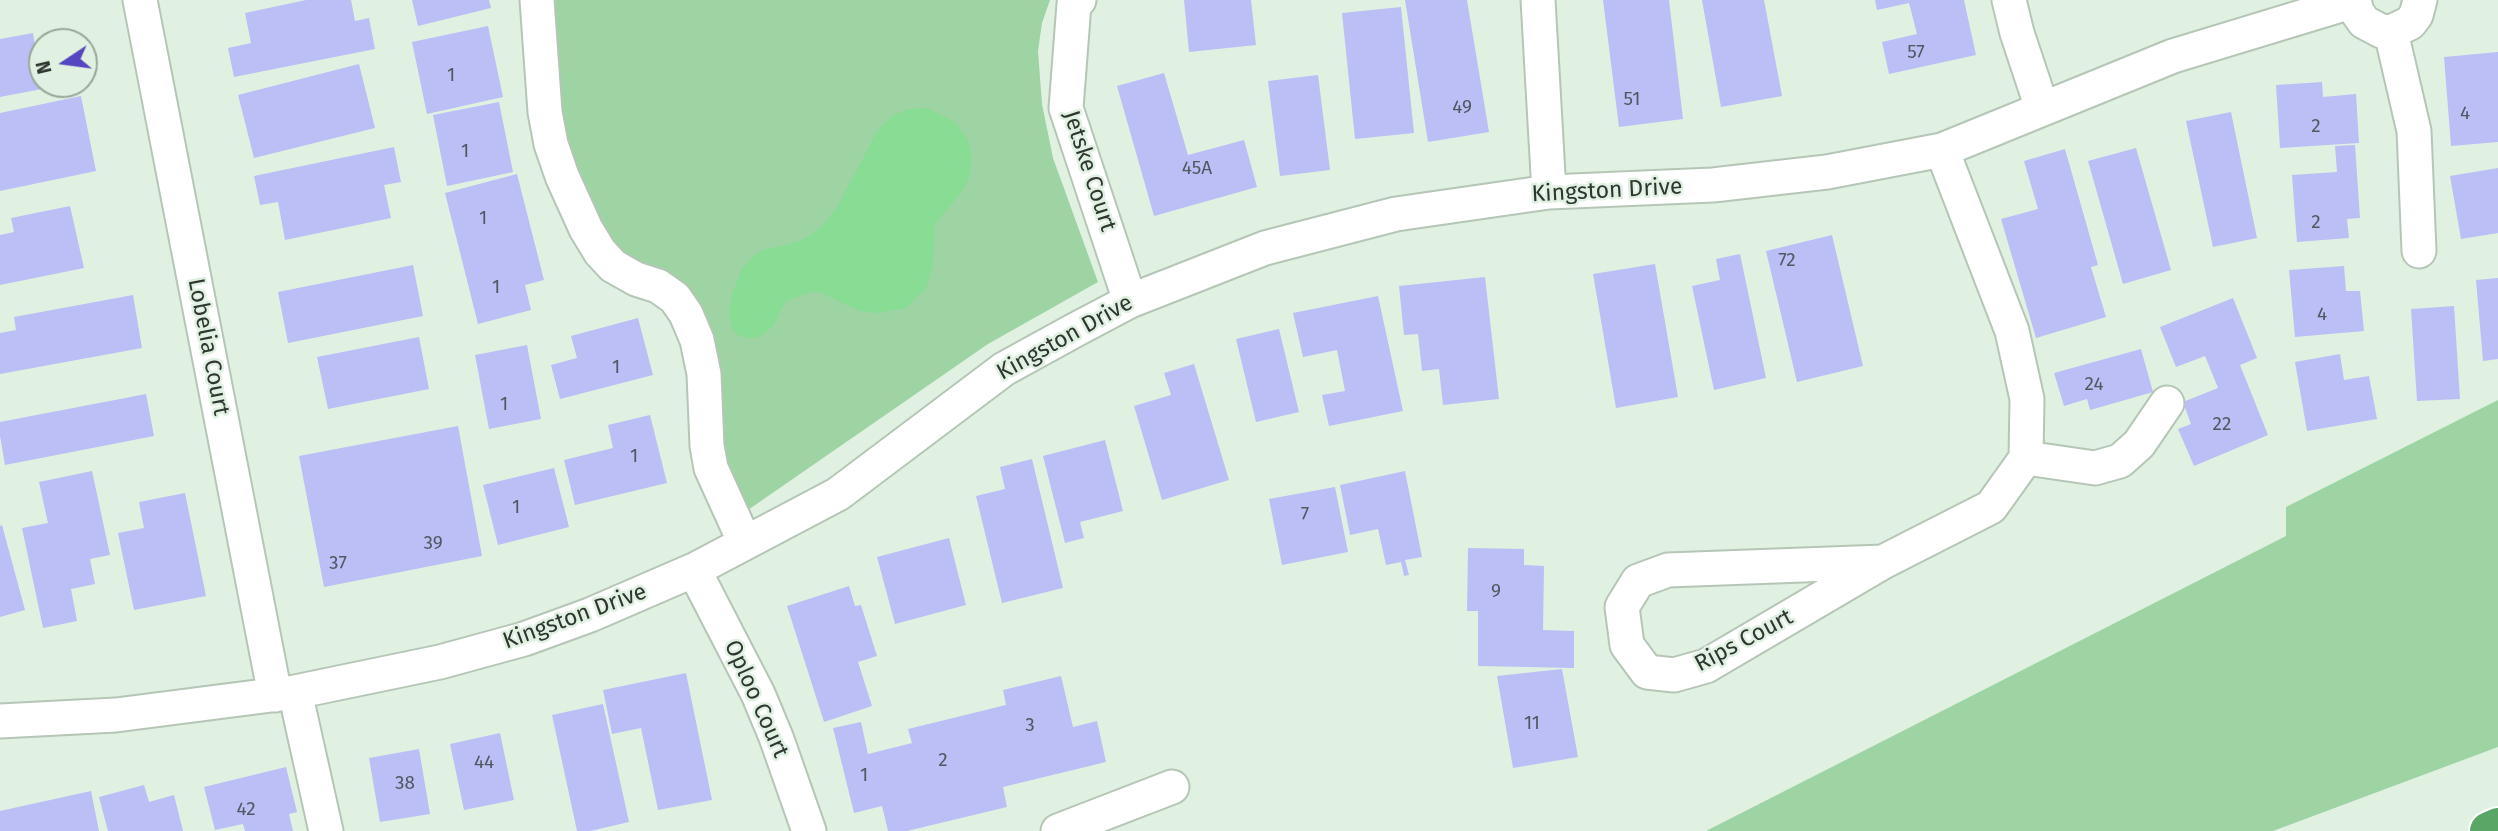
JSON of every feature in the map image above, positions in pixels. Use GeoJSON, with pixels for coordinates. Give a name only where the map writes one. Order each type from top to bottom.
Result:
{"type":"FeatureCollection","features":[{"type":"Feature","properties":{"kind":"highway"},"geometry":{"type":"LineString","coordinates":[[2488,831],[2498,827]]}},
{"type":"Feature","properties":{"kind":"street","name":"Lobelia Court"},"geometry":{"type":"LineString","coordinates":[[140,0],[285,693],[326,831]]}},
{"type":"Feature","properties":{"kind":"street"},"geometry":{"type":"LineString","coordinates":[[537,0],[545,112],[551,144],[562,176],[586,229],[612,266],[666,292],[675,298],[686,314],[697,340],[704,374],[707,446],[711,468],[746,542]]}},
{"type":"Feature","properties":{"kind":"street","name":"Jetske Court"},"geometry":{"type":"LineString","coordinates":[[1079,0],[1074,4],[1066,108],[1130,300]]}},
{"type":"Feature","properties":{"kind":"street"},"geometry":{"type":"LineString","coordinates":[[1538,0],[1549,192]]}},
{"type":"Feature","properties":{"kind":"street"},"geometry":{"type":"LineString","coordinates":[[2009,0],[2042,108]]}},
{"type":"Feature","properties":{"kind":"street"},"geometry":{"type":"LineString","coordinates":[[2354,1],[2364,22],[2381,31],[2391,32],[2410,23],[2416,15],[2420,0]]}},
{"type":"Feature","properties":{"kind":"street","name":"Kingston Drive"},"geometry":{"type":"LineString","coordinates":[[0,721],[116,715],[285,693],[440,662],[523,639],[603,610],[694,570],[838,494],[1004,369],[1130,300],[1265,248],[1396,214],[1549,192],[1713,185],[1827,172],[1942,150],[2173,57],[2354,1]]}},
{"type":"Feature","properties":{"kind":"street"},"geometry":{"type":"LineString","coordinates":[[2391,32],[2414,131],[2419,251]]}},
{"type":"Feature","properties":{"kind":"street"},"geometry":{"type":"LineString","coordinates":[[1942,150],[2012,331],[2027,399],[2025,458],[2095,468],[2120,461],[2139,444],[2167,403]]}},
{"type":"Feature","properties":{"kind":"street","name":"Rips Court"},"geometry":{"type":"LineString","coordinates":[[1883,562],[1668,570],[1639,581],[1622,607],[1627,645],[1647,672],[1674,675],[1706,666],[1883,562],[1990,507],[2025,458]]}},
{"type":"Feature","properties":{"kind":"street","name":"Oploo Court"},"geometry":{"type":"LineString","coordinates":[[694,570],[758,694],[809,831]]}},
{"type":"Feature","properties":{"kind":"street"},"geometry":{"type":"LineString","coordinates":[[1058,831],[1172,787]]}},
{"type":"Feature","properties":{"kind":"shaded area"},"geometry":{"type":"Polygon","coordinates":[[[552,0],[1050,0],[1042,23],[1038,51],[1042,104],[1053,158],[1098,282],[988,344],[745,512],[726,467],[706,319],[695,296],[677,279],[644,268],[614,248],[576,174],[559,110],[552,0]]]}},
{"type":"Feature","properties":{"kind":"shaded area"},"geometry":{"type":"Polygon","coordinates":[[[927,108],[955,122],[966,137],[971,150],[971,163],[969,178],[961,193],[934,228],[933,265],[926,288],[906,308],[878,313],[860,311],[819,292],[811,292],[786,301],[773,326],[764,334],[745,338],[736,334],[731,326],[729,312],[732,294],[742,269],[753,256],[765,249],[806,238],[822,226],[837,207],[878,130],[894,115],[909,109],[927,108]]]}},
{"type":"Feature","properties":{"kind":"shaded area"},"geometry":{"type":"Polygon","coordinates":[[[2498,400],[2498,747],[2273,831],[1706,831],[2286,536],[2286,507],[2498,400]]]}},
{"type":"Feature","properties":{"kind":"building"},"geometry":{"type":"Polygon","coordinates":[[[306,0],[351,0],[355,21],[369,18],[375,49],[234,77],[228,48],[251,43],[245,13],[306,0]]]}},
{"type":"Feature","properties":{"kind":"building"},"geometry":{"type":"Polygon","coordinates":[[[412,0],[489,0],[491,8],[418,26],[412,0]]]}},
{"type":"Feature","properties":{"kind":"building"},"geometry":{"type":"Polygon","coordinates":[[[1184,0],[1251,0],[1256,45],[1189,52],[1184,0]]]}},
{"type":"Feature","properties":{"kind":"building"},"geometry":{"type":"Polygon","coordinates":[[[1405,0],[1467,0],[1489,132],[1428,142],[1405,0]]]}},
{"type":"Feature","properties":{"kind":"building"},"geometry":{"type":"Polygon","coordinates":[[[1603,0],[1669,0],[1683,119],[1619,127],[1603,0]]]}},
{"type":"Feature","properties":{"kind":"building"},"geometry":{"type":"Polygon","coordinates":[[[1702,0],[1764,0],[1782,96],[1721,107],[1702,0]]]}},
{"type":"Feature","properties":{"kind":"building"},"geometry":{"type":"Polygon","coordinates":[[[1875,0],[1964,0],[1976,55],[1889,74],[1882,42],[1917,34],[1909,3],[1877,10],[1875,0]]]}},
{"type":"Feature","properties":{"kind":"building"},"geometry":{"type":"Polygon","coordinates":[[[1401,7],[1414,133],[1355,139],[1342,13],[1401,7]]]}},
{"type":"Feature","properties":{"kind":"building"},"geometry":{"type":"Polygon","coordinates":[[[488,26],[503,97],[427,114],[412,42],[488,26]]]}},
{"type":"Feature","properties":{"kind":"building"},"geometry":{"type":"Polygon","coordinates":[[[28,34],[28,92],[0,97],[0,39],[28,34]]]}},
{"type":"Feature","properties":{"kind":"building"},"geometry":{"type":"Polygon","coordinates":[[[2498,52],[2498,142],[2451,146],[2444,57],[2498,52]]]}},
{"type":"Feature","properties":{"kind":"building"},"geometry":{"type":"Polygon","coordinates":[[[359,64],[375,128],[254,158],[238,95],[359,64]]]}},
{"type":"Feature","properties":{"kind":"building"},"geometry":{"type":"Polygon","coordinates":[[[1164,73],[1188,155],[1244,140],[1257,187],[1154,216],[1117,86],[1164,73]]]}},
{"type":"Feature","properties":{"kind":"building"},"geometry":{"type":"Polygon","coordinates":[[[1318,75],[1330,170],[1280,176],[1268,81],[1318,75]]]}},
{"type":"Feature","properties":{"kind":"building"},"geometry":{"type":"Polygon","coordinates":[[[2322,82],[2323,97],[2356,94],[2359,143],[2280,148],[2276,85],[2322,82]]]}},
{"type":"Feature","properties":{"kind":"building"},"geometry":{"type":"Polygon","coordinates":[[[81,98],[96,171],[0,191],[0,113],[81,98]]]}},
{"type":"Feature","properties":{"kind":"building"},"geometry":{"type":"Polygon","coordinates":[[[499,102],[513,172],[447,186],[433,115],[499,102]]]}},
{"type":"Feature","properties":{"kind":"building"},"geometry":{"type":"Polygon","coordinates":[[[2231,112],[2257,238],[2213,247],[2186,121],[2231,112]]]}},
{"type":"Feature","properties":{"kind":"building"},"geometry":{"type":"Polygon","coordinates":[[[2355,145],[2360,218],[2347,219],[2349,238],[2297,242],[2292,175],[2337,172],[2335,146],[2355,145]]]}},
{"type":"Feature","properties":{"kind":"building"},"geometry":{"type":"Polygon","coordinates":[[[394,147],[401,182],[384,185],[391,218],[285,240],[278,202],[260,205],[254,176],[394,147]]]}},
{"type":"Feature","properties":{"kind":"building"},"geometry":{"type":"Polygon","coordinates":[[[2136,148],[2171,270],[2123,284],[2088,161],[2136,148]]]}},
{"type":"Feature","properties":{"kind":"building"},"geometry":{"type":"Polygon","coordinates":[[[2065,149],[2098,265],[2091,267],[2106,317],[2036,338],[2001,219],[2038,209],[2024,161],[2065,149]]]}},
{"type":"Feature","properties":{"kind":"building"},"geometry":{"type":"Polygon","coordinates":[[[2498,168],[2498,233],[2461,239],[2450,176],[2498,168]]]}},
{"type":"Feature","properties":{"kind":"building"},"geometry":{"type":"Polygon","coordinates":[[[517,174],[544,280],[525,285],[531,310],[478,324],[445,193],[517,174]]]}},
{"type":"Feature","properties":{"kind":"building"},"geometry":{"type":"Polygon","coordinates":[[[70,206],[84,268],[0,285],[0,235],[14,232],[11,218],[70,206]]]}},
{"type":"Feature","properties":{"kind":"building"},"geometry":{"type":"Polygon","coordinates":[[[1832,235],[1863,366],[1797,382],[1766,251],[1832,235]]]}},
{"type":"Feature","properties":{"kind":"building"},"geometry":{"type":"Polygon","coordinates":[[[1740,254],[1766,378],[1714,390],[1692,286],[1720,280],[1716,259],[1740,254]]]}},
{"type":"Feature","properties":{"kind":"building"},"geometry":{"type":"Polygon","coordinates":[[[1655,264],[1678,397],[1616,408],[1593,274],[1655,264]]]}},
{"type":"Feature","properties":{"kind":"building"},"geometry":{"type":"Polygon","coordinates":[[[413,265],[423,316],[288,343],[278,292],[413,265]]]}},
{"type":"Feature","properties":{"kind":"building"},"geometry":{"type":"Polygon","coordinates":[[[2344,266],[2346,291],[2360,291],[2364,331],[2295,337],[2289,270],[2344,266]]]}},
{"type":"Feature","properties":{"kind":"building"},"geometry":{"type":"Polygon","coordinates":[[[1485,277],[1499,399],[1443,405],[1439,369],[1422,371],[1418,334],[1404,335],[1399,286],[1485,277]]]}},
{"type":"Feature","properties":{"kind":"building"},"geometry":{"type":"Polygon","coordinates":[[[2498,278],[2498,359],[2483,361],[2476,280],[2498,278]]]}},
{"type":"Feature","properties":{"kind":"building"},"geometry":{"type":"Polygon","coordinates":[[[133,295],[142,348],[0,374],[0,333],[16,330],[14,317],[133,295]]]}},
{"type":"Feature","properties":{"kind":"building"},"geometry":{"type":"Polygon","coordinates":[[[1378,296],[1403,411],[1329,426],[1322,395],[1345,391],[1337,350],[1303,357],[1293,313],[1378,296]]]}},
{"type":"Feature","properties":{"kind":"building"},"geometry":{"type":"Polygon","coordinates":[[[2233,298],[2257,358],[2240,365],[2268,435],[2194,466],[2178,429],[2191,424],[2183,402],[2218,388],[2205,356],[2176,367],[2160,327],[2233,298]]]}},
{"type":"Feature","properties":{"kind":"building"},"geometry":{"type":"Polygon","coordinates":[[[2454,306],[2460,399],[2417,401],[2411,309],[2454,306]]]}},
{"type":"Feature","properties":{"kind":"building"},"geometry":{"type":"Polygon","coordinates":[[[638,318],[653,375],[560,399],[551,365],[577,358],[571,336],[638,318]]]}},
{"type":"Feature","properties":{"kind":"building"},"geometry":{"type":"Polygon","coordinates":[[[1279,329],[1299,412],[1256,422],[1236,339],[1279,329]]]}},
{"type":"Feature","properties":{"kind":"building"},"geometry":{"type":"Polygon","coordinates":[[[419,337],[429,389],[328,409],[317,357],[419,337]]]}},
{"type":"Feature","properties":{"kind":"building"},"geometry":{"type":"Polygon","coordinates":[[[527,345],[541,419],[489,429],[475,355],[527,345]]]}},
{"type":"Feature","properties":{"kind":"building"},"geometry":{"type":"Polygon","coordinates":[[[2141,349],[2153,392],[2090,410],[2087,399],[2064,406],[2054,373],[2141,349]]]}},
{"type":"Feature","properties":{"kind":"building"},"geometry":{"type":"Polygon","coordinates":[[[2340,354],[2344,380],[2369,376],[2377,419],[2307,431],[2295,362],[2340,354]]]}},
{"type":"Feature","properties":{"kind":"building"},"geometry":{"type":"Polygon","coordinates":[[[1194,364],[1229,480],[1162,500],[1134,406],[1171,395],[1164,373],[1194,364]]]}},
{"type":"Feature","properties":{"kind":"building"},"geometry":{"type":"Polygon","coordinates":[[[146,394],[154,436],[5,465],[0,422],[146,394]]]}},
{"type":"Feature","properties":{"kind":"building"},"geometry":{"type":"Polygon","coordinates":[[[650,415],[667,483],[575,505],[564,460],[613,448],[608,425],[650,415]]]}},
{"type":"Feature","properties":{"kind":"building"},"geometry":{"type":"Polygon","coordinates":[[[458,426],[482,556],[324,587],[299,456],[458,426]]]}},
{"type":"Feature","properties":{"kind":"building"},"geometry":{"type":"Polygon","coordinates":[[[1105,440],[1123,511],[1080,522],[1084,538],[1065,543],[1043,456],[1105,440]]]}},
{"type":"Feature","properties":{"kind":"building"},"geometry":{"type":"Polygon","coordinates":[[[1032,459],[1063,588],[1002,603],[976,496],[1005,489],[1000,467],[1032,459]]]}},
{"type":"Feature","properties":{"kind":"building"},"geometry":{"type":"Polygon","coordinates":[[[554,468],[569,527],[498,545],[483,485],[554,468]]]}},
{"type":"Feature","properties":{"kind":"building"},"geometry":{"type":"Polygon","coordinates":[[[92,471],[110,555],[90,559],[95,584],[71,589],[77,621],[43,628],[22,528],[48,523],[39,482],[92,471]]]}},
{"type":"Feature","properties":{"kind":"building"},"geometry":{"type":"Polygon","coordinates":[[[1405,471],[1422,557],[1405,560],[1409,575],[1404,576],[1401,562],[1386,565],[1378,529],[1350,535],[1340,485],[1405,471]]]}},
{"type":"Feature","properties":{"kind":"building"},"geometry":{"type":"Polygon","coordinates":[[[1335,487],[1348,552],[1282,565],[1269,499],[1335,487]]]}},
{"type":"Feature","properties":{"kind":"building"},"geometry":{"type":"Polygon","coordinates":[[[185,493],[206,596],[134,610],[118,533],[144,528],[139,502],[185,493]]]}},
{"type":"Feature","properties":{"kind":"building"},"geometry":{"type":"Polygon","coordinates":[[[2,525],[25,610],[0,617],[0,526],[2,525]]]}},
{"type":"Feature","properties":{"kind":"building"},"geometry":{"type":"Polygon","coordinates":[[[949,538],[966,605],[895,624],[877,557],[949,538]]]}},
{"type":"Feature","properties":{"kind":"building"},"geometry":{"type":"Polygon","coordinates":[[[1468,548],[1524,549],[1524,565],[1544,566],[1543,630],[1574,631],[1574,668],[1478,666],[1478,611],[1467,611],[1468,548]]]}},
{"type":"Feature","properties":{"kind":"building"},"geometry":{"type":"Polygon","coordinates":[[[849,586],[855,606],[861,605],[877,656],[858,662],[872,706],[824,722],[787,606],[849,586]]]}},
{"type":"Feature","properties":{"kind":"building"},"geometry":{"type":"Polygon","coordinates":[[[1562,669],[1578,757],[1513,768],[1497,676],[1562,669]]]}},
{"type":"Feature","properties":{"kind":"building"},"geometry":{"type":"Polygon","coordinates":[[[686,673],[712,800],[658,810],[641,728],[612,734],[603,690],[686,673]]]}},
{"type":"Feature","properties":{"kind":"building"},"geometry":{"type":"Polygon","coordinates":[[[1061,676],[1073,727],[1097,721],[1106,762],[1003,787],[1007,807],[907,831],[888,831],[882,806],[854,813],[833,728],[861,722],[868,754],[912,743],[908,729],[1006,705],[1003,690],[1061,676]]]}},
{"type":"Feature","properties":{"kind":"building"},"geometry":{"type":"Polygon","coordinates":[[[603,704],[629,822],[590,831],[577,831],[552,715],[603,704]]]}},
{"type":"Feature","properties":{"kind":"building"},"geometry":{"type":"Polygon","coordinates":[[[500,733],[514,800],[464,810],[450,744],[500,733]]]}},
{"type":"Feature","properties":{"kind":"building"},"geometry":{"type":"Polygon","coordinates":[[[419,749],[430,814],[380,822],[369,758],[419,749]]]}},
{"type":"Feature","properties":{"kind":"building"},"geometry":{"type":"Polygon","coordinates":[[[286,767],[297,812],[289,814],[293,831],[245,831],[243,824],[215,830],[204,787],[286,767]]]}},
{"type":"Feature","properties":{"kind":"building"},"geometry":{"type":"Polygon","coordinates":[[[144,785],[149,802],[174,795],[183,831],[108,831],[99,797],[144,785]]]}},
{"type":"Feature","properties":{"kind":"building"},"geometry":{"type":"Polygon","coordinates":[[[91,791],[99,831],[0,831],[0,811],[91,791]]]}}]}
